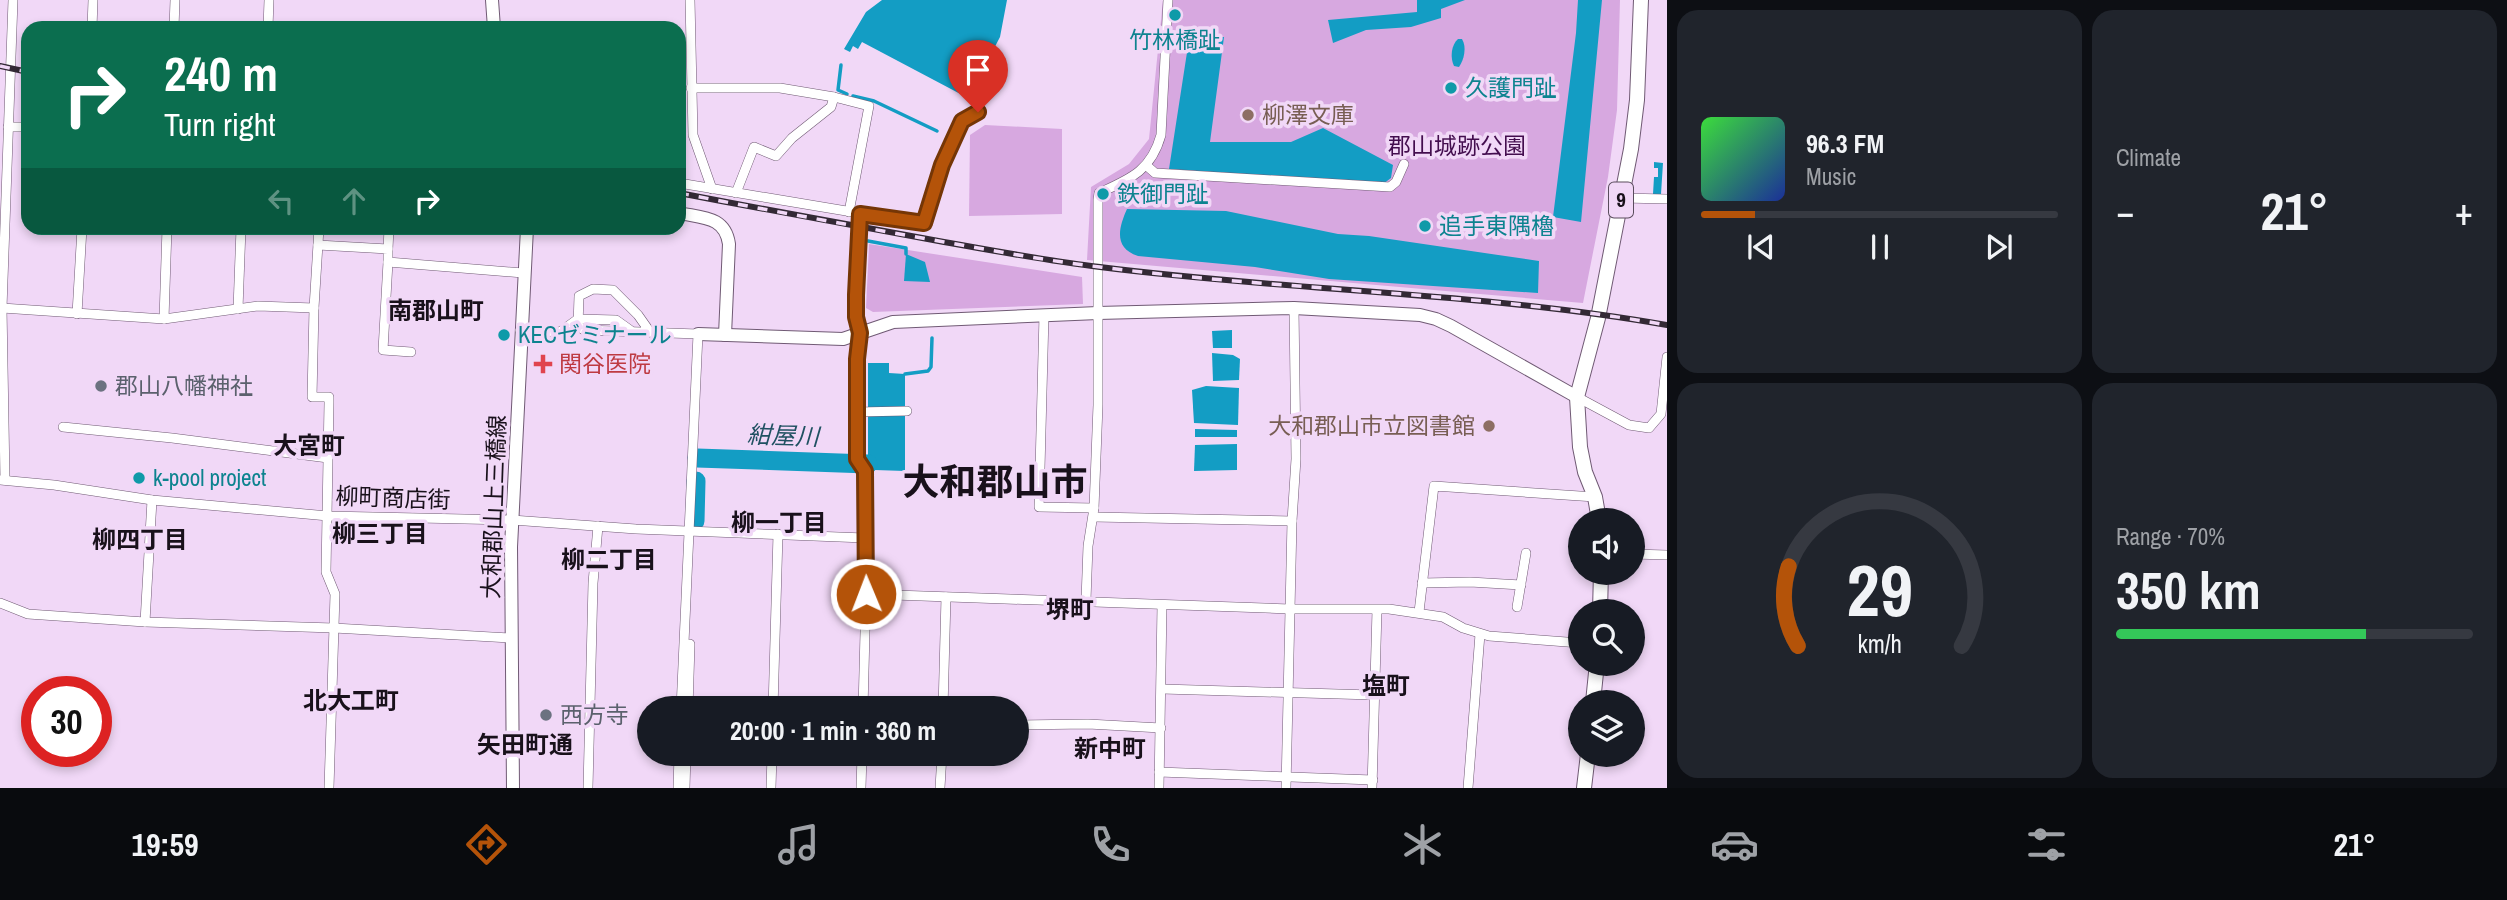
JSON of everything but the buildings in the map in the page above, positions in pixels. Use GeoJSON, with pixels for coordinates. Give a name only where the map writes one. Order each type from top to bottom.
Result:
{"type":"FeatureCollection","features":[{"type":"Feature","properties":{"kind":"main road","name":"9"},"geometry":{"type":"LineString","coordinates":[[1597,508],[1580,447],[1577,397],[1596,328],[1622,198],[1637,100],[1641,0]]}},
{"type":"Feature","properties":{"kind":"main road"},"geometry":{"type":"LineString","coordinates":[[1584,788],[1586,767]]}},
{"type":"Feature","properties":{"kind":"street"},"geometry":{"type":"LineString","coordinates":[[2,480],[3,182],[13,0]]}},
{"type":"Feature","properties":{"kind":"street"},"geometry":{"type":"LineString","coordinates":[[92,21],[93,0]]}},
{"type":"Feature","properties":{"kind":"street"},"geometry":{"type":"LineString","coordinates":[[174,21],[175,0]]}},
{"type":"Feature","properties":{"kind":"street"},"geometry":{"type":"LineString","coordinates":[[268,21],[269,0]]}},
{"type":"Feature","properties":{"kind":"street"},"geometry":{"type":"LineString","coordinates":[[492,0],[494,21]]}},
{"type":"Feature","properties":{"kind":"street"},"geometry":{"type":"LineString","coordinates":[[690,0],[693,135],[712,189]]}},
{"type":"Feature","properties":{"kind":"street"},"geometry":{"type":"LineString","coordinates":[[1086,600],[1088,545],[1094,512],[1098,405],[1099,193],[1121,185],[1147,166],[1157,150],[1161,135],[1168,0]]}},
{"type":"Feature","properties":{"kind":"street"},"geometry":{"type":"LineString","coordinates":[[691,88],[780,88],[869,106],[849,212]]}},
{"type":"Feature","properties":{"kind":"street"},"geometry":{"type":"LineString","coordinates":[[736,193],[754,147],[776,156],[792,138],[831,107],[834,97]]}},
{"type":"Feature","properties":{"kind":"street"},"geometry":{"type":"LineString","coordinates":[[686,184],[924,223],[942,165],[962,121],[978,112]]}},
{"type":"Feature","properties":{"kind":"street"},"geometry":{"type":"LineString","coordinates":[[8,127],[21,127]]}},
{"type":"Feature","properties":{"kind":"street"},"geometry":{"type":"LineString","coordinates":[[1147,166],[1155,173],[1390,187],[1396,183],[1404,164]]}},
{"type":"Feature","properties":{"kind":"street"},"geometry":{"type":"LineString","coordinates":[[1622,198],[1667,200]]}},
{"type":"Feature","properties":{"kind":"street"},"geometry":{"type":"LineString","coordinates":[[686,214],[713,220],[727,233],[729,244],[724,335]]}},
{"type":"Feature","properties":{"kind":"street"},"geometry":{"type":"LineString","coordinates":[[860,214],[856,317],[860,333],[857,359],[857,459],[865,471],[863,696]]}},
{"type":"Feature","properties":{"kind":"street"},"geometry":{"type":"LineString","coordinates":[[77,314],[82,235]]}},
{"type":"Feature","properties":{"kind":"street"},"geometry":{"type":"LineString","coordinates":[[164,319],[167,235]]}},
{"type":"Feature","properties":{"kind":"street"},"geometry":{"type":"LineString","coordinates":[[238,309],[241,235]]}},
{"type":"Feature","properties":{"kind":"street"},"geometry":{"type":"LineString","coordinates":[[319,235],[312,397],[329,397],[326,572],[335,594],[329,788]]}},
{"type":"Feature","properties":{"kind":"street"},"geometry":{"type":"LineString","coordinates":[[389,235],[383,350],[411,352]]}},
{"type":"Feature","properties":{"kind":"street","name":"大和郡山上三橋線"},"geometry":{"type":"LineString","coordinates":[[513,788],[510,596],[526,235]]}},
{"type":"Feature","properties":{"kind":"street"},"geometry":{"type":"LineString","coordinates":[[318,245],[388,249]]}},
{"type":"Feature","properties":{"kind":"street"},"geometry":{"type":"LineString","coordinates":[[388,262],[523,273]]}},
{"type":"Feature","properties":{"kind":"street"},"geometry":{"type":"LineString","coordinates":[[650,332],[638,315],[612,290],[593,289],[579,296],[578,326],[584,330],[843,339],[894,322],[1044,315],[1294,308],[1420,315],[1436,319],[1629,425],[1648,428],[1661,414],[1667,357]]}},
{"type":"Feature","properties":{"kind":"street"},"geometry":{"type":"LineString","coordinates":[[2,308],[164,319],[258,306],[314,308]]}},
{"type":"Feature","properties":{"kind":"street"},"geometry":{"type":"LineString","coordinates":[[1286,788],[1292,522],[1297,459],[1294,308]]}},
{"type":"Feature","properties":{"kind":"street"},"geometry":{"type":"LineString","coordinates":[[1044,315],[1039,507],[1292,522]]}},
{"type":"Feature","properties":{"kind":"street"},"geometry":{"type":"LineString","coordinates":[[520,330],[560,332],[578,318]]}},
{"type":"Feature","properties":{"kind":"street"},"geometry":{"type":"LineString","coordinates":[[682,696],[698,334]]}},
{"type":"Feature","properties":{"kind":"street"},"geometry":{"type":"LineString","coordinates":[[857,412],[907,411]]}},
{"type":"Feature","properties":{"kind":"street"},"geometry":{"type":"LineString","coordinates":[[63,426],[328,458]]}},
{"type":"Feature","properties":{"kind":"street","name":"柳町商店街"},"geometry":{"type":"LineString","coordinates":[[2,480],[152,500],[328,516],[512,520],[865,538]]}},
{"type":"Feature","properties":{"kind":"street"},"geometry":{"type":"LineString","coordinates":[[1419,612],[1434,485],[1460,489],[1595,496]]}},
{"type":"Feature","properties":{"kind":"street"},"geometry":{"type":"LineString","coordinates":[[145,622],[152,500]]}},
{"type":"Feature","properties":{"kind":"street"},"geometry":{"type":"LineString","coordinates":[[588,788],[593,597],[598,526]]}},
{"type":"Feature","properties":{"kind":"street"},"geometry":{"type":"LineString","coordinates":[[773,696],[778,534]]}},
{"type":"Feature","properties":{"kind":"street"},"geometry":{"type":"LineString","coordinates":[[1517,607],[1526,553]]}},
{"type":"Feature","properties":{"kind":"street"},"geometry":{"type":"LineString","coordinates":[[1645,554],[1667,555]]}},
{"type":"Feature","properties":{"kind":"street"},"geometry":{"type":"LineString","coordinates":[[687,559],[693,561],[688,696]]}},
{"type":"Feature","properties":{"kind":"street"},"geometry":{"type":"LineString","coordinates":[[1422,583],[1521,585]]}},
{"type":"Feature","properties":{"kind":"street"},"geometry":{"type":"LineString","coordinates":[[866,594],[1419,612],[1443,617],[1480,634],[1568,643]]}},
{"type":"Feature","properties":{"kind":"street"},"geometry":{"type":"LineString","coordinates":[[943,696],[946,597]]}},
{"type":"Feature","properties":{"kind":"street"},"geometry":{"type":"LineString","coordinates":[[0,603],[28,614],[145,622],[334,628],[512,638]]}},
{"type":"Feature","properties":{"kind":"street"},"geometry":{"type":"LineString","coordinates":[[1159,788],[1162,605]]}},
{"type":"Feature","properties":{"kind":"street"},"geometry":{"type":"LineString","coordinates":[[1159,772],[1286,776],[1372,784],[1377,610]]}},
{"type":"Feature","properties":{"kind":"street"},"geometry":{"type":"LineString","coordinates":[[1468,788],[1480,634]]}},
{"type":"Feature","properties":{"kind":"street"},"geometry":{"type":"LineString","coordinates":[[1162,689],[1373,695]]}},
{"type":"Feature","properties":{"kind":"street"},"geometry":{"type":"LineString","coordinates":[[1029,725],[1088,724],[1161,728]]}},
{"type":"Feature","properties":{"kind":"street"},"geometry":{"type":"LineString","coordinates":[[678,788],[679,766]]}},
{"type":"Feature","properties":{"kind":"street"},"geometry":{"type":"LineString","coordinates":[[685,788],[686,766]]}},
{"type":"Feature","properties":{"kind":"street"},"geometry":{"type":"LineString","coordinates":[[771,788],[772,766]]}},
{"type":"Feature","properties":{"kind":"street"},"geometry":{"type":"LineString","coordinates":[[861,788],[862,766]]}},
{"type":"Feature","properties":{"kind":"street"},"geometry":{"type":"LineString","coordinates":[[940,788],[941,766]]}},
{"type":"Feature","properties":{"kind":"green space","name":"郡山城跡公園"},"geometry":{"type":"Polygon","coordinates":[[[1163,0],[1620,0],[1617,110],[1608,177],[1583,303],[1087,260],[1091,187],[1129,164],[1149,139],[1163,0]]]}},
{"type":"Feature","properties":{"kind":"green space"},"geometry":{"type":"Polygon","coordinates":[[[985,125],[1062,129],[1062,214],[969,216],[970,135],[985,125]]]}},
{"type":"Feature","properties":{"kind":"green space"},"geometry":{"type":"Polygon","coordinates":[[[869,244],[1082,277],[1083,304],[873,312],[866,308],[869,244]]]}},
{"type":"Feature","properties":{"kind":"water"},"geometry":{"type":"Polygon","coordinates":[[[882,0],[1007,0],[1000,37],[968,98],[862,42],[858,49],[853,46],[850,52],[844,49],[866,12],[882,0]]]}},
{"type":"Feature","properties":{"kind":"water"},"geometry":{"type":"Polygon","coordinates":[[[1417,0],[1465,0],[1441,9],[1441,18],[1411,27],[1366,30],[1333,43],[1328,20],[1417,12],[1417,0]]]}},
{"type":"Feature","properties":{"kind":"water"},"geometry":{"type":"Polygon","coordinates":[[[1578,0],[1602,0],[1581,222],[1553,217],[1578,0]]]}},
{"type":"Feature","properties":{"kind":"water"},"geometry":{"type":"Polygon","coordinates":[[[1190,33],[1217,33],[1217,37],[1224,37],[1210,142],[1291,142],[1323,128],[1393,165],[1391,178],[1383,184],[1169,169],[1190,33]]]}},
{"type":"Feature","properties":{"kind":"water"},"geometry":{"type":"Polygon","coordinates":[[[1458,39],[1464,42],[1465,50],[1459,67],[1454,66],[1452,56],[1458,39]]]}},
{"type":"Feature","properties":{"kind":"water"},"geometry":{"type":"Polygon","coordinates":[[[1654,162],[1663,163],[1661,194],[1653,194],[1654,177],[1658,177],[1658,168],[1654,168],[1654,162]]]}},
{"type":"Feature","properties":{"kind":"water"},"geometry":{"type":"Polygon","coordinates":[[[1127,209],[1226,211],[1338,234],[1369,236],[1539,261],[1538,293],[1329,279],[1255,267],[1138,256],[1125,248],[1120,237],[1127,209]]]}},
{"type":"Feature","properties":{"kind":"water"},"geometry":{"type":"Polygon","coordinates":[[[906,254],[925,262],[930,282],[904,281],[906,254]]]}},
{"type":"Feature","properties":{"kind":"water"},"geometry":{"type":"Polygon","coordinates":[[[1232,330],[1232,348],[1213,348],[1212,331],[1232,330]]]}},
{"type":"Feature","properties":{"kind":"water"},"geometry":{"type":"Polygon","coordinates":[[[1212,353],[1233,355],[1240,359],[1239,380],[1213,381],[1212,353]]]}},
{"type":"Feature","properties":{"kind":"water"},"geometry":{"type":"Polygon","coordinates":[[[868,363],[889,363],[889,373],[905,374],[905,471],[868,468],[868,363]]]}},
{"type":"Feature","properties":{"kind":"water"},"geometry":{"type":"Polygon","coordinates":[[[1206,386],[1239,388],[1238,425],[1194,423],[1192,390],[1206,386]]]}},
{"type":"Feature","properties":{"kind":"water"},"geometry":{"type":"Polygon","coordinates":[[[1195,429],[1237,430],[1237,437],[1195,437],[1195,429]]]}},
{"type":"Feature","properties":{"kind":"water"},"geometry":{"type":"Polygon","coordinates":[[[1237,444],[1237,470],[1194,471],[1195,445],[1237,444]]]}},
{"type":"Feature","properties":{"kind":"waterway"},"geometry":{"type":"LineString","coordinates":[[841,65],[838,90],[847,94]]}},
{"type":"Feature","properties":{"kind":"waterway"},"geometry":{"type":"LineString","coordinates":[[853,96],[874,101],[937,131]]}},
{"type":"Feature","properties":{"kind":"waterway"},"geometry":{"type":"LineString","coordinates":[[868,241],[906,248],[906,254]]}},
{"type":"Feature","properties":{"kind":"waterway"},"geometry":{"type":"LineString","coordinates":[[905,374],[928,371],[931,367],[932,338]]}},
{"type":"Feature","properties":{"kind":"waterway","name":"紺屋川"},"geometry":{"type":"LineString","coordinates":[[697,458],[868,464]]}},
{"type":"Feature","properties":{"kind":"waterway","name":"紺屋川"},"geometry":{"type":"LineString","coordinates":[[695,521],[696,481]]}},
{"type":"Feature","properties":{"kind":"railway"},"geometry":{"type":"LineString","coordinates":[[0,66],[21,70]]}},
{"type":"Feature","properties":{"kind":"railway"},"geometry":{"type":"LineString","coordinates":[[686,194],[1080,265],[1242,282],[1526,305],[1667,325]]}},
{"type":"Feature","properties":{"kind":"place","name":"竹林橋趾"},"geometry":{"type":"Point","coordinates":[1175,15]}},
{"type":"Feature","properties":{"kind":"place","name":"久護門趾"},"geometry":{"type":"Point","coordinates":[1451,88]}},
{"type":"Feature","properties":{"kind":"place","name":"柳澤文庫"},"geometry":{"type":"Point","coordinates":[1248,115]}},
{"type":"Feature","properties":{"kind":"place","name":"鉄御門趾"},"geometry":{"type":"Point","coordinates":[1103,194]}},
{"type":"Feature","properties":{"kind":"place","name":"追手東隅櫓"},"geometry":{"type":"Point","coordinates":[1425,226]}},
{"type":"Feature","properties":{"kind":"place","name":"KECゼミナール"},"geometry":{"type":"Point","coordinates":[504,335]}},
{"type":"Feature","properties":{"kind":"place","name":"関谷医院"},"geometry":{"type":"Point","coordinates":[543,364]}},
{"type":"Feature","properties":{"kind":"place","name":"郡山八幡神社"},"geometry":{"type":"Point","coordinates":[101,386]}},
{"type":"Feature","properties":{"kind":"place","name":"大和郡山市立図書館"},"geometry":{"type":"Point","coordinates":[1489,426]}},
{"type":"Feature","properties":{"kind":"place","name":"k-pool project"},"geometry":{"type":"Point","coordinates":[139,478]}},
{"type":"Feature","properties":{"kind":"place","name":"西方寺"},"geometry":{"type":"Point","coordinates":[546,715]}},
{"type":"Feature","properties":{"kind":"district","name":"南郡山町"},"geometry":{"type":"Point","coordinates":[436,311]}},
{"type":"Feature","properties":{"kind":"district","name":"大宮町"},"geometry":{"type":"Point","coordinates":[309,446]}},
{"type":"Feature","properties":{"kind":"district","name":"大和郡山市"},"geometry":{"type":"Point","coordinates":[995,482]}},
{"type":"Feature","properties":{"kind":"district","name":"柳一丁目"},"geometry":{"type":"Point","coordinates":[779,523]}},
{"type":"Feature","properties":{"kind":"district","name":"柳三丁目"},"geometry":{"type":"Point","coordinates":[380,534]}},
{"type":"Feature","properties":{"kind":"district","name":"柳四丁目"},"geometry":{"type":"Point","coordinates":[140,540]}},
{"type":"Feature","properties":{"kind":"district","name":"柳二丁目"},"geometry":{"type":"Point","coordinates":[609,560]}},
{"type":"Feature","properties":{"kind":"district","name":"堺町"},"geometry":{"type":"Point","coordinates":[1070,610]}},
{"type":"Feature","properties":{"kind":"district","name":"塩町"},"geometry":{"type":"Point","coordinates":[1386,686]}},
{"type":"Feature","properties":{"kind":"district","name":"北大工町"},"geometry":{"type":"Point","coordinates":[351,701]}},
{"type":"Feature","properties":{"kind":"district","name":"矢田町通"},"geometry":{"type":"Point","coordinates":[525,745]}},
{"type":"Feature","properties":{"kind":"district","name":"新中町"},"geometry":{"type":"Point","coordinates":[1110,749]}},
{"type":"Feature","properties":{"kind":"route"},"geometry":{"type":"LineString","coordinates":[[866,594],[865,471],[857,459],[857,359],[860,333],[856,317],[856,295],[860,214],[924,223],[942,165],[962,121],[978,112]]}}]}
